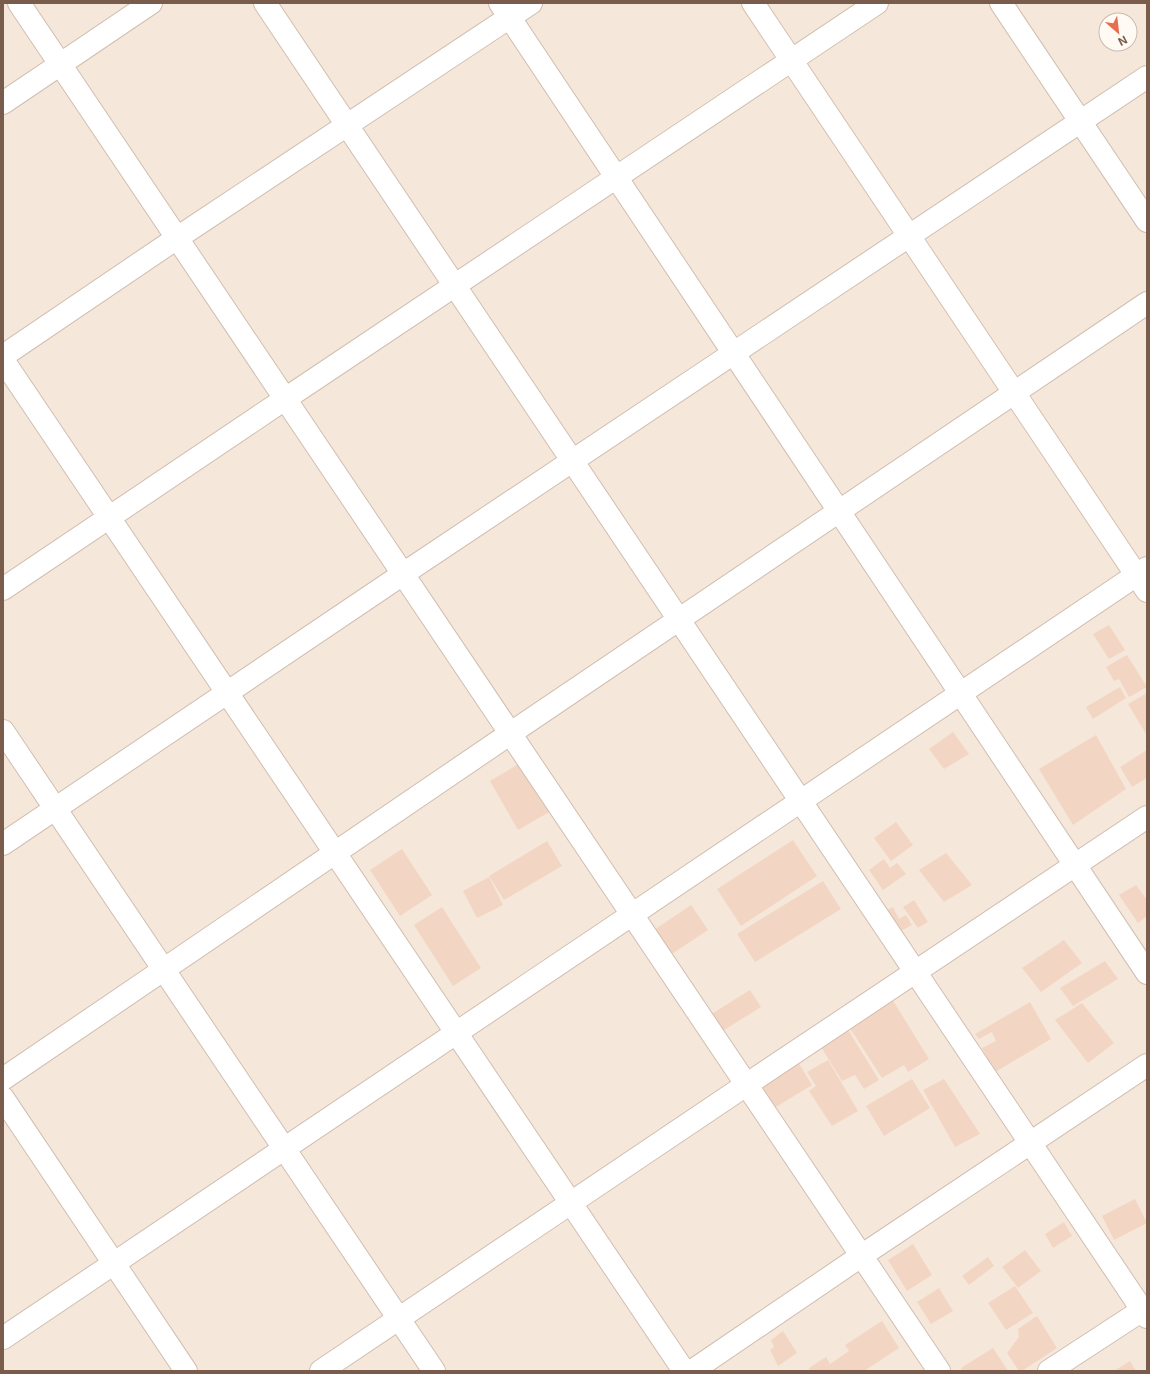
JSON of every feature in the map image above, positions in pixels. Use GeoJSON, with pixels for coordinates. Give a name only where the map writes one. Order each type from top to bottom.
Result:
{"type":"FeatureCollection","features":[{"type":"Feature","properties":{"kind":"street"},"geometry":{"type":"LineString","coordinates":[[19,3],[939,1371]]}},
{"type":"Feature","properties":{"kind":"street"},"geometry":{"type":"LineString","coordinates":[[3,103],[151,3]]}},
{"type":"Feature","properties":{"kind":"street"},"geometry":{"type":"LineString","coordinates":[[265,3],[801,802],[1145,1311],[1050,1371]]}},
{"type":"Feature","properties":{"kind":"street"},"geometry":{"type":"LineString","coordinates":[[3,356],[177,238],[348,126],[504,10],[531,3]]}},
{"type":"Feature","properties":{"kind":"street"},"geometry":{"type":"LineString","coordinates":[[3,1338],[961,694],[1144,578],[1014,393],[752,3]]}},
{"type":"Feature","properties":{"kind":"street"},"geometry":{"type":"LineString","coordinates":[[3,589],[877,3]]}},
{"type":"Feature","properties":{"kind":"street"},"geometry":{"type":"LineString","coordinates":[[1001,3],[1147,221]]}},
{"type":"Feature","properties":{"kind":"street"},"geometry":{"type":"LineString","coordinates":[[504,10],[1147,973]]}},
{"type":"Feature","properties":{"kind":"street"},"geometry":{"type":"LineString","coordinates":[[3,844],[403,574],[1147,76]]}},
{"type":"Feature","properties":{"kind":"street"},"geometry":{"type":"LineString","coordinates":[[3,1079],[1147,303]]}},
{"type":"Feature","properties":{"kind":"street"},"geometry":{"type":"LineString","coordinates":[[3,360],[684,1371]]}},
{"type":"Feature","properties":{"kind":"street"},"geometry":{"type":"LineString","coordinates":[[3,731],[434,1371]]}},
{"type":"Feature","properties":{"kind":"street"},"geometry":{"type":"LineString","coordinates":[[321,1371],[1147,817]]}},
{"type":"Feature","properties":{"kind":"street"},"geometry":{"type":"LineString","coordinates":[[692,1371],[1147,1065]]}},
{"type":"Feature","properties":{"kind":"street"},"geometry":{"type":"LineString","coordinates":[[3,1098],[186,1371]]}},
{"type":"Feature","properties":{"kind":"shaded area"},"geometry":{"type":"Polygon","coordinates":[[[3,3],[1147,3],[1147,1371],[3,1371],[3,3]]]}},
{"type":"Feature","properties":{"kind":"building"},"geometry":{"type":"Polygon","coordinates":[[[1109,625],[1125,650],[1109,659],[1093,634],[1109,625]]]}},
{"type":"Feature","properties":{"kind":"building"},"geometry":{"type":"Polygon","coordinates":[[[1127,655],[1147,687],[1129,697],[1119,679],[1114,681],[1106,667],[1127,655]]]}},
{"type":"Feature","properties":{"kind":"building"},"geometry":{"type":"Polygon","coordinates":[[[1120,687],[1126,698],[1093,719],[1086,707],[1120,687]]]}},
{"type":"Feature","properties":{"kind":"building"},"geometry":{"type":"Polygon","coordinates":[[[1147,693],[1147,733],[1146,734],[1128,704],[1147,693]]]}},
{"type":"Feature","properties":{"kind":"building"},"geometry":{"type":"Polygon","coordinates":[[[953,732],[969,754],[944,769],[929,749],[953,732]]]}},
{"type":"Feature","properties":{"kind":"building"},"geometry":{"type":"Polygon","coordinates":[[[1096,735],[1126,789],[1073,825],[1039,769],[1096,735]]]}},
{"type":"Feature","properties":{"kind":"building"},"geometry":{"type":"Polygon","coordinates":[[[1147,750],[1147,778],[1132,787],[1120,767],[1147,750]]]}},
{"type":"Feature","properties":{"kind":"building"},"geometry":{"type":"Polygon","coordinates":[[[522,762],[551,811],[518,830],[490,781],[522,762]]]}},
{"type":"Feature","properties":{"kind":"building"},"geometry":{"type":"Polygon","coordinates":[[[896,822],[913,845],[891,861],[874,838],[896,822]]]}},
{"type":"Feature","properties":{"kind":"building"},"geometry":{"type":"Polygon","coordinates":[[[793,840],[817,876],[741,926],[717,889],[793,840]]]}},
{"type":"Feature","properties":{"kind":"building"},"geometry":{"type":"Polygon","coordinates":[[[547,841],[562,866],[504,900],[489,876],[547,841]]]}},
{"type":"Feature","properties":{"kind":"building"},"geometry":{"type":"Polygon","coordinates":[[[402,849],[432,895],[400,916],[370,870],[402,849]]]}},
{"type":"Feature","properties":{"kind":"building"},"geometry":{"type":"Polygon","coordinates":[[[946,853],[972,885],[944,902],[919,870],[946,853]]]}},
{"type":"Feature","properties":{"kind":"building"},"geometry":{"type":"Polygon","coordinates":[[[884,859],[890,868],[897,863],[906,874],[883,890],[869,870],[884,859]]]}},
{"type":"Feature","properties":{"kind":"building"},"geometry":{"type":"Polygon","coordinates":[[[489,877],[503,905],[477,918],[463,891],[489,877]]]}},
{"type":"Feature","properties":{"kind":"building"},"geometry":{"type":"Polygon","coordinates":[[[823,881],[841,909],[755,962],[737,934],[823,881]]]}},
{"type":"Feature","properties":{"kind":"building"},"geometry":{"type":"Polygon","coordinates":[[[1136,885],[1147,900],[1147,916],[1138,923],[1119,895],[1136,885]]]}},
{"type":"Feature","properties":{"kind":"building"},"geometry":{"type":"Polygon","coordinates":[[[914,900],[928,922],[918,928],[903,907],[914,900]]]}},
{"type":"Feature","properties":{"kind":"building"},"geometry":{"type":"Polygon","coordinates":[[[691,905],[708,930],[664,959],[648,934],[691,905]]]}},
{"type":"Feature","properties":{"kind":"building"},"geometry":{"type":"Polygon","coordinates":[[[442,907],[481,968],[453,986],[414,925],[442,907]]]}},
{"type":"Feature","properties":{"kind":"building"},"geometry":{"type":"Polygon","coordinates":[[[893,907],[899,919],[906,915],[912,925],[895,934],[882,913],[893,907]]]}},
{"type":"Feature","properties":{"kind":"building"},"geometry":{"type":"Polygon","coordinates":[[[1064,940],[1082,963],[1041,992],[1022,968],[1064,940]]]}},
{"type":"Feature","properties":{"kind":"building"},"geometry":{"type":"Polygon","coordinates":[[[1105,961],[1118,979],[1073,1006],[1060,988],[1105,961]]]}},
{"type":"Feature","properties":{"kind":"building"},"geometry":{"type":"Polygon","coordinates":[[[750,990],[761,1007],[713,1037],[702,1020],[750,990]]]}},
{"type":"Feature","properties":{"kind":"building"},"geometry":{"type":"Polygon","coordinates":[[[892,999],[929,1059],[908,1072],[904,1065],[882,1078],[848,1025],[892,999]]]}},
{"type":"Feature","properties":{"kind":"building"},"geometry":{"type":"Polygon","coordinates":[[[1030,1002],[1051,1039],[995,1072],[982,1048],[996,1041],[992,1032],[979,1039],[975,1034],[1030,1002]]]}},
{"type":"Feature","properties":{"kind":"building"},"geometry":{"type":"Polygon","coordinates":[[[1082,1003],[1114,1043],[1088,1063],[1055,1020],[1082,1003]]]}},
{"type":"Feature","properties":{"kind":"building"},"geometry":{"type":"Polygon","coordinates":[[[845,1025],[879,1080],[864,1089],[855,1075],[842,1081],[818,1042],[845,1025]]]}},
{"type":"Feature","properties":{"kind":"building"},"geometry":{"type":"Polygon","coordinates":[[[795,1057],[812,1085],[763,1115],[746,1087],[795,1057]]]}},
{"type":"Feature","properties":{"kind":"building"},"geometry":{"type":"Polygon","coordinates":[[[828,1060],[858,1111],[832,1126],[809,1091],[816,1086],[807,1072],[828,1060]]]}},
{"type":"Feature","properties":{"kind":"building"},"geometry":{"type":"Polygon","coordinates":[[[912,1079],[930,1108],[884,1136],[866,1106],[912,1079]]]}},
{"type":"Feature","properties":{"kind":"building"},"geometry":{"type":"Polygon","coordinates":[[[944,1079],[980,1134],[955,1147],[923,1090],[944,1079]]]}},
{"type":"Feature","properties":{"kind":"building"},"geometry":{"type":"Polygon","coordinates":[[[1135,1199],[1147,1223],[1114,1240],[1102,1216],[1135,1199]]]}},
{"type":"Feature","properties":{"kind":"building"},"geometry":{"type":"Polygon","coordinates":[[[1064,1222],[1072,1236],[1053,1248],[1045,1234],[1064,1222]]]}},
{"type":"Feature","properties":{"kind":"building"},"geometry":{"type":"Polygon","coordinates":[[[913,1244],[932,1275],[907,1291],[888,1260],[913,1244]]]}},
{"type":"Feature","properties":{"kind":"building"},"geometry":{"type":"Polygon","coordinates":[[[1025,1250],[1041,1271],[1018,1288],[1002,1267],[1025,1250]]]}},
{"type":"Feature","properties":{"kind":"building"},"geometry":{"type":"Polygon","coordinates":[[[988,1257],[994,1266],[969,1285],[962,1276],[988,1257]]]}},
{"type":"Feature","properties":{"kind":"building"},"geometry":{"type":"Polygon","coordinates":[[[1015,1286],[1033,1313],[1006,1330],[988,1303],[1015,1286]]]}},
{"type":"Feature","properties":{"kind":"building"},"geometry":{"type":"Polygon","coordinates":[[[939,1288],[953,1311],[931,1324],[917,1302],[939,1288]]]}},
{"type":"Feature","properties":{"kind":"building"},"geometry":{"type":"Polygon","coordinates":[[[1037,1316],[1057,1348],[1022,1371],[1019,1371],[1007,1353],[1019,1337],[1018,1329],[1037,1316]]]}},
{"type":"Feature","properties":{"kind":"building"},"geometry":{"type":"Polygon","coordinates":[[[882,1321],[899,1348],[864,1371],[810,1371],[809,1368],[826,1357],[830,1364],[849,1351],[845,1345],[882,1321]]]}},
{"type":"Feature","properties":{"kind":"building"},"geometry":{"type":"Polygon","coordinates":[[[783,1331],[797,1353],[778,1366],[770,1350],[774,1347],[771,1340],[783,1331]]]}},
{"type":"Feature","properties":{"kind":"building"},"geometry":{"type":"Polygon","coordinates":[[[993,1348],[1008,1371],[963,1371],[961,1368],[993,1348]]]}},
{"type":"Feature","properties":{"kind":"building"},"geometry":{"type":"Polygon","coordinates":[[[1130,1361],[1136,1371],[1114,1371],[1130,1361]]]}}]}
